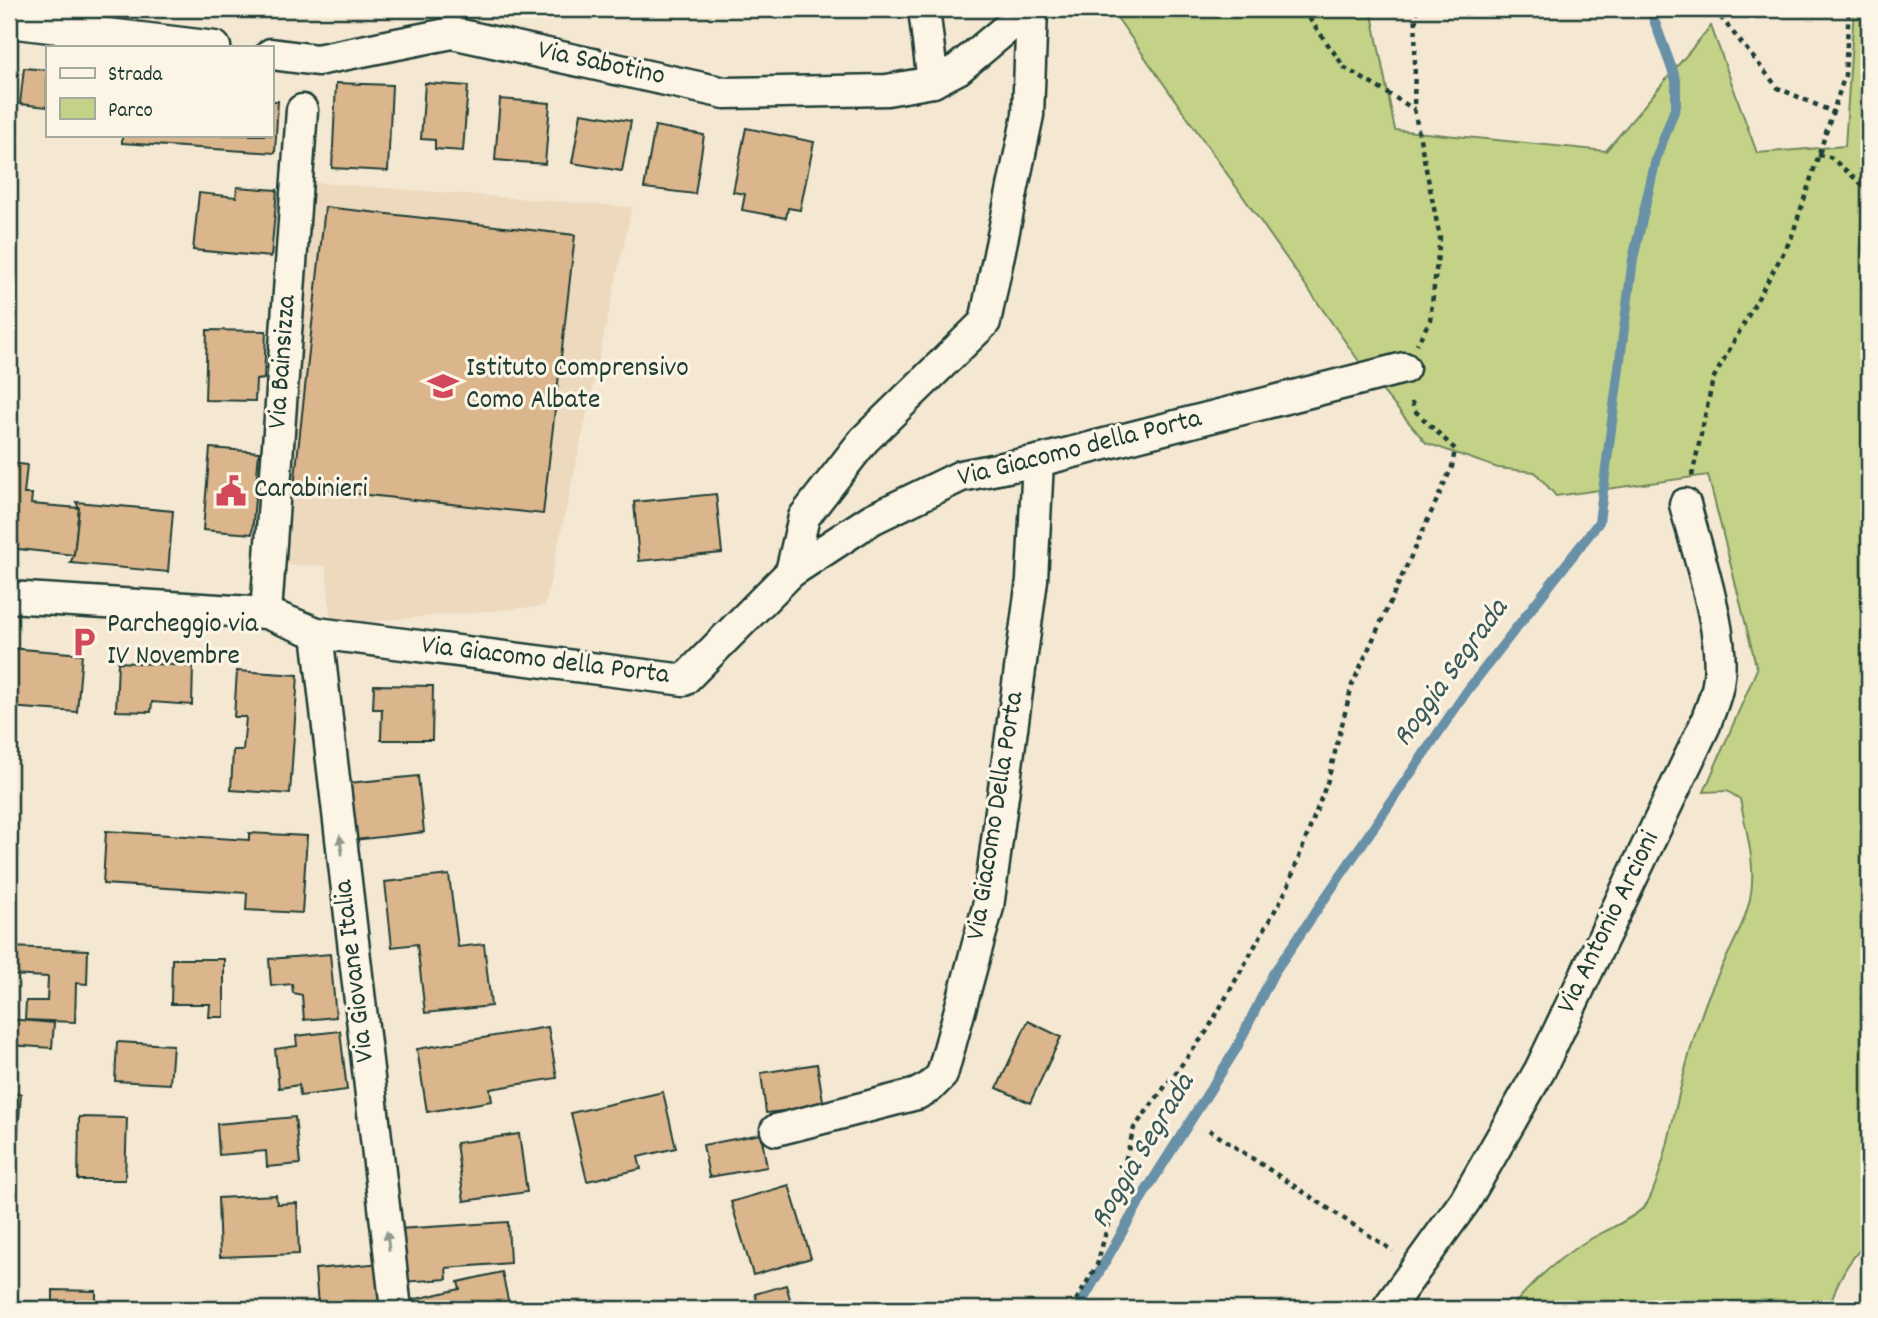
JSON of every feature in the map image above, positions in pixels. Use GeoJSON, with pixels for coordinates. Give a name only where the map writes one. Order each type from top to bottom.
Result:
{"type":"FeatureCollection","features":[{"type":"Feature","properties":{"kind":"street"},"geometry":{"type":"LineString","coordinates":[[924,9],[933,82]]}},
{"type":"Feature","properties":{"kind":"street"},"geometry":{"type":"LineString","coordinates":[[791,572],[804,517],[864,440],[985,322],[1028,115],[1031,9]]}},
{"type":"Feature","properties":{"kind":"street","name":"Via Sabotino"},"geometry":{"type":"LineString","coordinates":[[273,54],[317,60],[452,33],[725,93],[887,90],[933,82],[958,69],[1031,9]]}},
{"type":"Feature","properties":{"kind":"street"},"geometry":{"type":"LineString","coordinates":[[9,22],[207,46]]}},
{"type":"Feature","properties":{"kind":"street","name":"Via Bainsizza"},"geometry":{"type":"LineString","coordinates":[[266,613],[302,110]]}},
{"type":"Feature","properties":{"kind":"street","name":"Via Giacomo della Porta"},"geometry":{"type":"LineString","coordinates":[[317,634],[684,680],[791,572],[872,519],[961,476],[1038,461],[1404,368]]}},
{"type":"Feature","properties":{"kind":"street","name":"Via Giacomo Della Porta"},"geometry":{"type":"LineString","coordinates":[[776,1130],[917,1094],[930,1087],[942,1075],[988,907],[1032,580],[1038,461]]}},
{"type":"Feature","properties":{"kind":"street","name":"Via Antonio Arcioni"},"geometry":{"type":"LineString","coordinates":[[1387,1309],[1465,1201],[1540,1070],[1705,725],[1718,685],[1720,659],[1716,628],[1685,504]]}},
{"type":"Feature","properties":{"kind":"street"},"geometry":{"type":"LineString","coordinates":[[9,597],[266,613],[317,634]]}},
{"type":"Feature","properties":{"kind":"street","name":"Via Giovane Italia"},"geometry":{"type":"LineString","coordinates":[[317,634],[396,1309]]}},
{"type":"Feature","properties":{"kind":"path"},"geometry":{"type":"LineString","coordinates":[[1305,9],[1345,68],[1414,109]]}},
{"type":"Feature","properties":{"kind":"path"},"geometry":{"type":"LineString","coordinates":[[1071,1309],[1097,1265],[1134,1128],[1206,1031],[1287,889],[1328,780],[1352,685],[1452,467],[1455,449],[1414,410],[1404,368],[1430,320],[1440,238],[1414,109],[1416,9]]}},
{"type":"Feature","properties":{"kind":"path"},"geometry":{"type":"LineString","coordinates":[[1714,9],[1777,88],[1833,112]]}},
{"type":"Feature","properties":{"kind":"path"},"geometry":{"type":"LineString","coordinates":[[1685,504],[1713,379],[1791,239],[1845,75],[1849,9]]}},
{"type":"Feature","properties":{"kind":"path"},"geometry":{"type":"LineString","coordinates":[[1818,155],[1830,157],[1869,190]]}},
{"type":"Feature","properties":{"kind":"path"},"geometry":{"type":"LineString","coordinates":[[1209,1130],[1417,1268]]}},
{"type":"Feature","properties":{"kind":"shaded area","name":"Istituto Comprensivo Como Albate"},"geometry":{"type":"Polygon","coordinates":[[[308,182],[632,207],[545,606],[331,625],[326,566],[280,565],[308,182]]]}},
{"type":"Feature","properties":{"kind":"green space"},"geometry":{"type":"Polygon","coordinates":[[[1111,9],[1371,9],[1395,130],[1606,151],[1711,26],[1757,153],[1845,146],[1854,9],[1869,9],[1869,1241],[1844,1272],[1829,1309],[1510,1309],[1564,1256],[1633,1216],[1648,1201],[1663,1160],[1703,1010],[1742,924],[1750,899],[1751,861],[1740,799],[1727,791],[1704,792],[1757,669],[1708,475],[1556,496],[1535,472],[1498,468],[1426,443],[1368,374],[1111,9]]]}},
{"type":"Feature","properties":{"kind":"building"},"geometry":{"type":"Polygon","coordinates":[[[24,68],[46,70],[46,107],[20,104],[24,68]]]}},
{"type":"Feature","properties":{"kind":"building"},"geometry":{"type":"Polygon","coordinates":[[[336,83],[392,85],[388,171],[332,168],[336,83]]]}},
{"type":"Feature","properties":{"kind":"building"},"geometry":{"type":"Polygon","coordinates":[[[425,83],[468,86],[463,151],[435,149],[435,140],[421,139],[425,83]]]}},
{"type":"Feature","properties":{"kind":"building"},"geometry":{"type":"Polygon","coordinates":[[[500,99],[550,103],[545,164],[495,160],[500,99]]]}},
{"type":"Feature","properties":{"kind":"building"},"geometry":{"type":"Polygon","coordinates":[[[273,101],[278,101],[275,153],[122,143],[122,136],[273,136],[273,101]]]}},
{"type":"Feature","properties":{"kind":"building"},"geometry":{"type":"Polygon","coordinates":[[[581,113],[631,121],[622,171],[572,163],[581,113]]]}},
{"type":"Feature","properties":{"kind":"building"},"geometry":{"type":"Polygon","coordinates":[[[655,126],[704,135],[695,194],[644,188],[655,126]]]}},
{"type":"Feature","properties":{"kind":"building"},"geometry":{"type":"Polygon","coordinates":[[[746,128],[814,142],[800,210],[788,208],[786,218],[742,210],[745,194],[733,192],[746,128]]]}},
{"type":"Feature","properties":{"kind":"building"},"geometry":{"type":"Polygon","coordinates":[[[237,187],[277,190],[271,257],[193,250],[199,193],[236,197],[237,187]]]}},
{"type":"Feature","properties":{"kind":"building"},"geometry":{"type":"Polygon","coordinates":[[[325,207],[575,235],[543,514],[294,487],[325,207]]]}},
{"type":"Feature","properties":{"kind":"building"},"geometry":{"type":"Polygon","coordinates":[[[207,330],[266,331],[264,379],[256,380],[255,401],[205,400],[207,330]]]}},
{"type":"Feature","properties":{"kind":"building","name":"Carabinieri"},"geometry":{"type":"Polygon","coordinates":[[[210,448],[259,452],[252,534],[203,530],[210,448]]]}},
{"type":"Feature","properties":{"kind":"building"},"geometry":{"type":"Polygon","coordinates":[[[9,463],[27,465],[24,494],[32,494],[31,504],[79,508],[74,555],[9,548],[9,463]]]}},
{"type":"Feature","properties":{"kind":"building"},"geometry":{"type":"Polygon","coordinates":[[[716,494],[722,553],[639,561],[634,502],[716,494]]]}},
{"type":"Feature","properties":{"kind":"building"},"geometry":{"type":"Polygon","coordinates":[[[76,502],[173,511],[168,572],[70,563],[74,555],[79,508],[76,502]]]}},
{"type":"Feature","properties":{"kind":"building"},"geometry":{"type":"Polygon","coordinates":[[[9,648],[82,654],[77,712],[9,707],[9,648]]]}},
{"type":"Feature","properties":{"kind":"building"},"geometry":{"type":"Polygon","coordinates":[[[118,662],[193,666],[192,705],[152,702],[151,712],[116,711],[118,662]]]}},
{"type":"Feature","properties":{"kind":"building"},"geometry":{"type":"Polygon","coordinates":[[[237,671],[298,675],[290,794],[231,790],[233,750],[243,750],[246,717],[234,717],[237,671]]]}},
{"type":"Feature","properties":{"kind":"building"},"geometry":{"type":"Polygon","coordinates":[[[374,685],[433,686],[432,740],[381,740],[382,709],[373,709],[374,685]]]}},
{"type":"Feature","properties":{"kind":"building"},"geometry":{"type":"Polygon","coordinates":[[[418,776],[424,832],[355,840],[349,783],[418,776]]]}},
{"type":"Feature","properties":{"kind":"building"},"geometry":{"type":"Polygon","coordinates":[[[106,831],[249,840],[249,833],[307,836],[302,913],[246,910],[247,893],[103,884],[106,831]]]}},
{"type":"Feature","properties":{"kind":"building"},"geometry":{"type":"Polygon","coordinates":[[[449,875],[458,947],[484,944],[491,1006],[425,1013],[417,944],[392,947],[385,882],[449,875]]]}},
{"type":"Feature","properties":{"kind":"building"},"geometry":{"type":"Polygon","coordinates":[[[9,947],[88,950],[87,984],[76,983],[75,1022],[25,1020],[26,1001],[47,1001],[48,977],[9,975],[9,947]]]}},
{"type":"Feature","properties":{"kind":"building"},"geometry":{"type":"Polygon","coordinates":[[[330,954],[336,1017],[304,1020],[302,995],[293,993],[292,984],[271,986],[269,959],[330,954]]]}},
{"type":"Feature","properties":{"kind":"building"},"geometry":{"type":"Polygon","coordinates":[[[172,959],[224,959],[224,1017],[209,1017],[210,1004],[171,1004],[172,959]]]}},
{"type":"Feature","properties":{"kind":"building"},"geometry":{"type":"Polygon","coordinates":[[[9,1019],[54,1023],[52,1048],[9,1045],[9,1019]]]}},
{"type":"Feature","properties":{"kind":"building"},"geometry":{"type":"Polygon","coordinates":[[[1028,1021],[1061,1037],[1030,1103],[997,1088],[1028,1021]]]}},
{"type":"Feature","properties":{"kind":"building"},"geometry":{"type":"Polygon","coordinates":[[[548,1027],[557,1078],[490,1089],[492,1101],[427,1112],[417,1049],[548,1027]]]}},
{"type":"Feature","properties":{"kind":"building"},"geometry":{"type":"Polygon","coordinates":[[[340,1031],[347,1090],[300,1096],[299,1085],[279,1088],[275,1049],[297,1046],[296,1036],[340,1031]]]}},
{"type":"Feature","properties":{"kind":"building"},"geometry":{"type":"Polygon","coordinates":[[[117,1042],[173,1045],[170,1084],[115,1081],[117,1042]]]}},
{"type":"Feature","properties":{"kind":"building"},"geometry":{"type":"Polygon","coordinates":[[[817,1064],[825,1113],[791,1118],[790,1110],[766,1113],[761,1073],[817,1064]]]}},
{"type":"Feature","properties":{"kind":"building"},"geometry":{"type":"Polygon","coordinates":[[[663,1092],[676,1148],[638,1157],[641,1169],[587,1181],[571,1113],[663,1092]]]}},
{"type":"Feature","properties":{"kind":"building"},"geometry":{"type":"Polygon","coordinates":[[[9,1093],[21,1094],[9,1252],[9,1093]]]}},
{"type":"Feature","properties":{"kind":"building"},"geometry":{"type":"Polygon","coordinates":[[[79,1117],[127,1118],[125,1180],[78,1180],[79,1117]]]}},
{"type":"Feature","properties":{"kind":"building"},"geometry":{"type":"Polygon","coordinates":[[[295,1117],[300,1164],[267,1167],[266,1151],[219,1155],[217,1124],[295,1117]]]}},
{"type":"Feature","properties":{"kind":"building"},"geometry":{"type":"Polygon","coordinates":[[[519,1134],[527,1192],[464,1201],[456,1143],[519,1134]]]}},
{"type":"Feature","properties":{"kind":"building"},"geometry":{"type":"Polygon","coordinates":[[[761,1134],[767,1167],[709,1177],[703,1145],[761,1134]]]}},
{"type":"Feature","properties":{"kind":"building"},"geometry":{"type":"Polygon","coordinates":[[[789,1185],[811,1258],[753,1275],[731,1202],[789,1185]]]}},
{"type":"Feature","properties":{"kind":"building"},"geometry":{"type":"Polygon","coordinates":[[[276,1195],[277,1204],[297,1203],[299,1254],[220,1257],[218,1198],[276,1195]]]}},
{"type":"Feature","properties":{"kind":"building"},"geometry":{"type":"Polygon","coordinates":[[[508,1222],[510,1263],[446,1268],[447,1279],[401,1282],[398,1229],[508,1222]]]}},
{"type":"Feature","properties":{"kind":"building"},"geometry":{"type":"Polygon","coordinates":[[[382,1263],[386,1309],[355,1309],[355,1301],[318,1305],[315,1269],[382,1263]]]}},
{"type":"Feature","properties":{"kind":"building"},"geometry":{"type":"Polygon","coordinates":[[[502,1272],[510,1309],[408,1309],[407,1301],[460,1289],[458,1282],[502,1272]]]}},
{"type":"Feature","properties":{"kind":"building"},"geometry":{"type":"Polygon","coordinates":[[[786,1285],[793,1309],[759,1309],[755,1294],[786,1285]]]}},
{"type":"Feature","properties":{"kind":"building"},"geometry":{"type":"Polygon","coordinates":[[[53,1290],[96,1291],[96,1309],[53,1309],[53,1290]]]}},
{"type":"Feature","properties":{"kind":"building"},"geometry":{"type":"Polygon","coordinates":[[[710,1301],[711,1309],[665,1309],[710,1301]]]}},
{"type":"Feature","properties":{"kind":"waterway","name":"Roggia Segrada"},"geometry":{"type":"LineString","coordinates":[[1078,1309],[1144,1194],[1236,1049],[1273,974],[1467,691],[1599,522],[1633,259],[1656,159],[1676,106],[1676,80],[1650,9]]}},
{"type":"Feature","properties":{"kind":"place","name":"Istituto Comprensivo Como Albate"},"geometry":{"type":"Point","coordinates":[443,386]}},
{"type":"Feature","properties":{"kind":"place","name":"Carabinieri"},"geometry":{"type":"Point","coordinates":[231,491]}},
{"type":"Feature","properties":{"kind":"place","name":"Parcheggio via IV Novembre"},"geometry":{"type":"Point","coordinates":[84,642]}}]}
